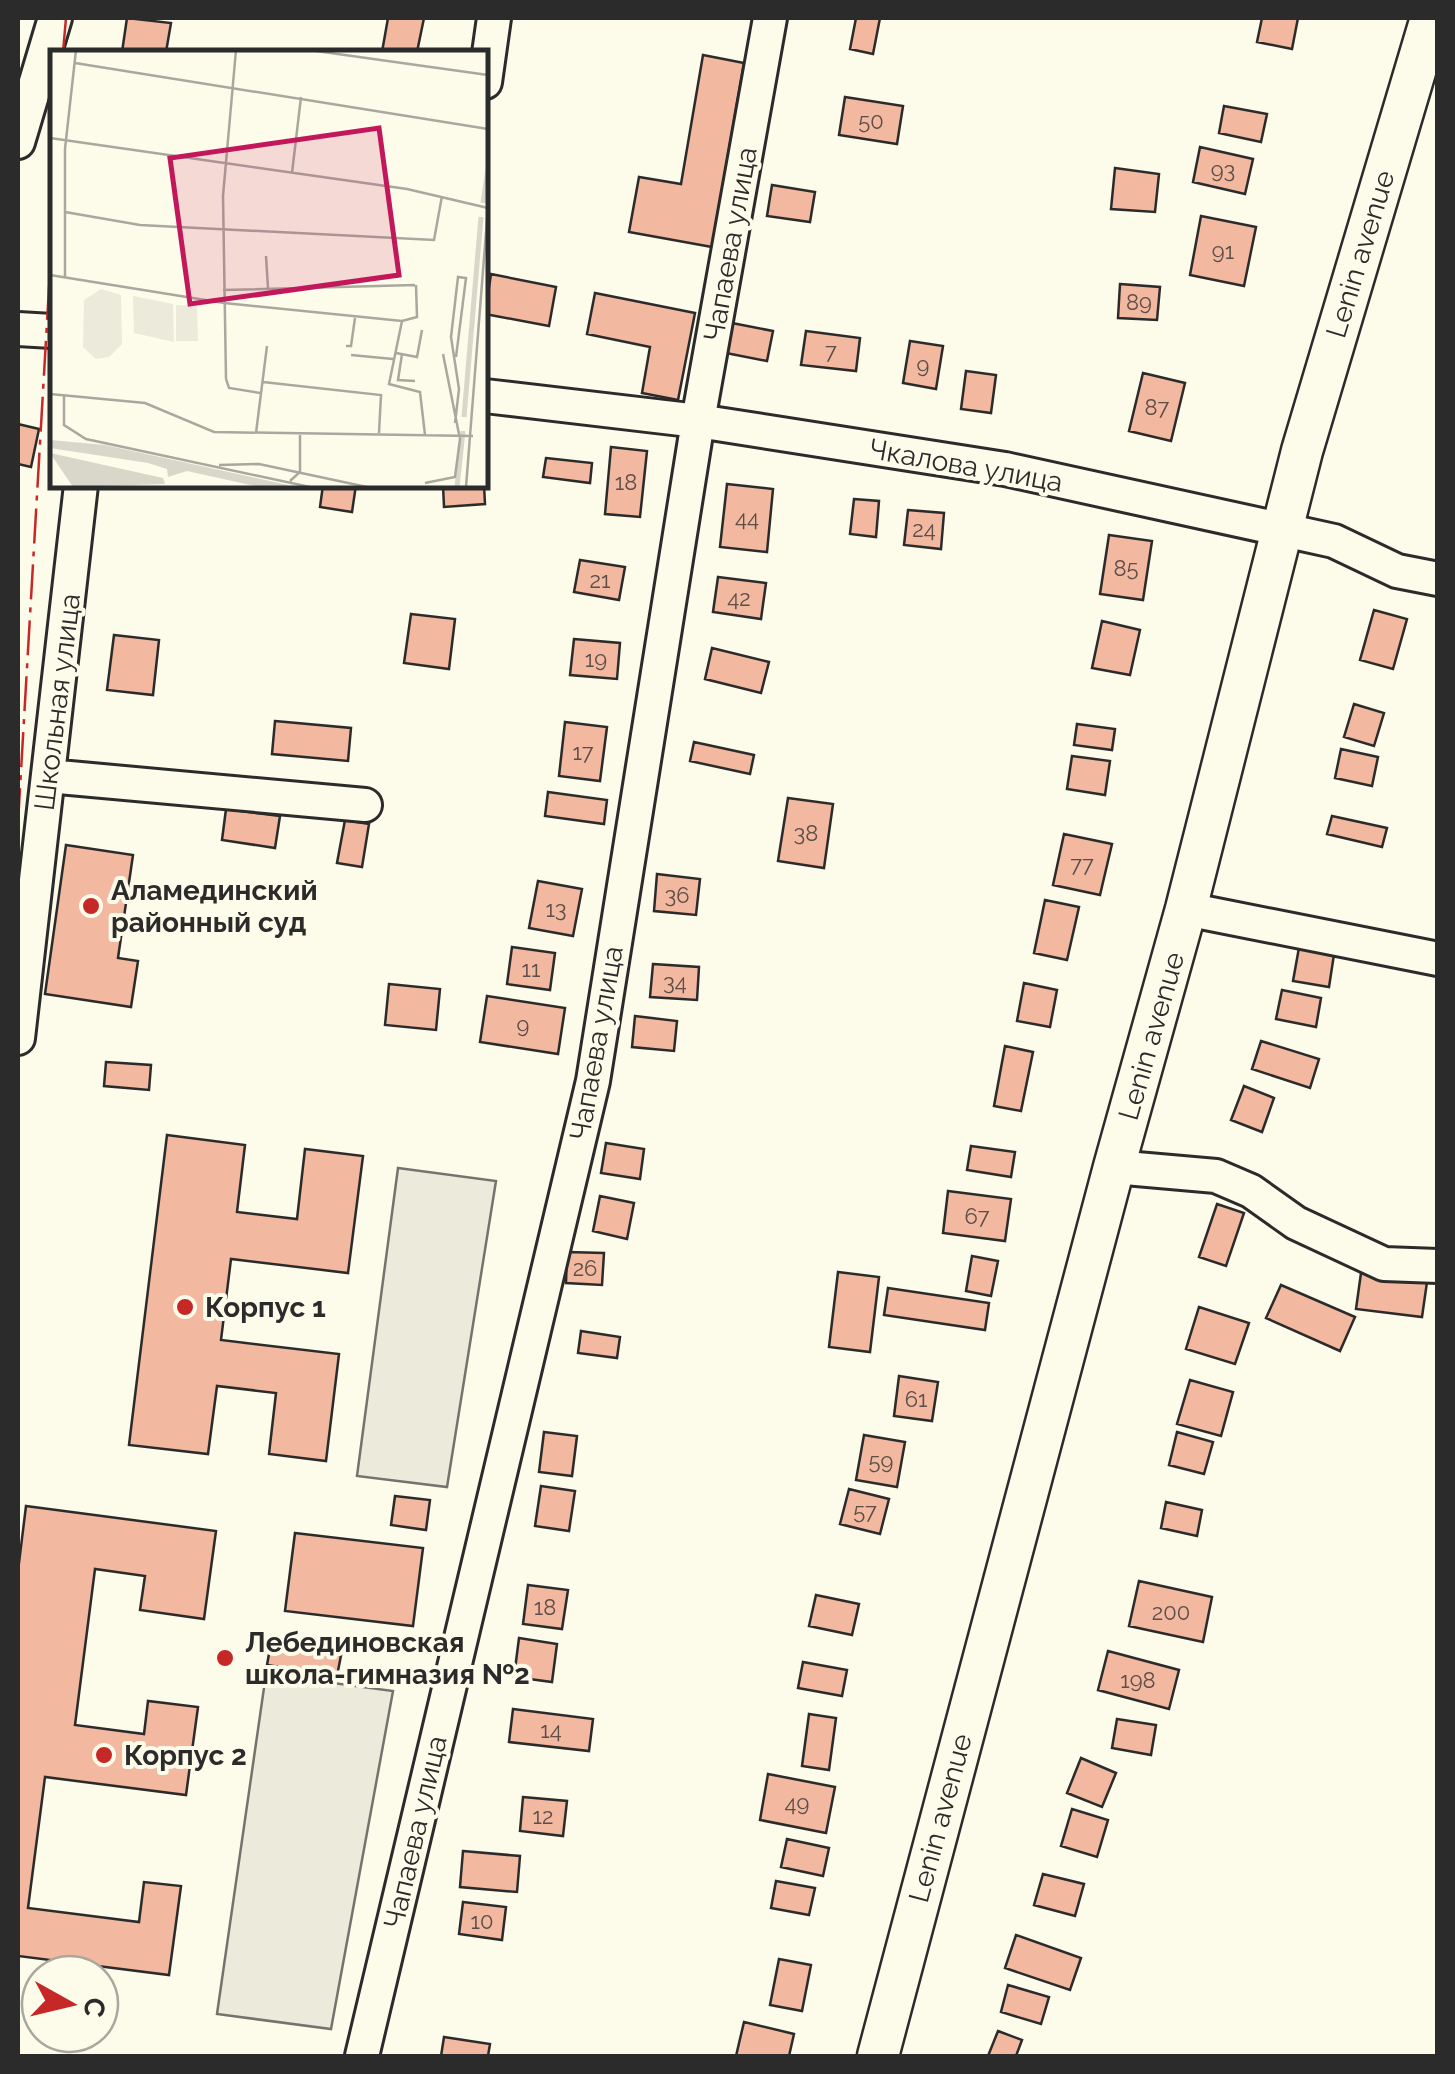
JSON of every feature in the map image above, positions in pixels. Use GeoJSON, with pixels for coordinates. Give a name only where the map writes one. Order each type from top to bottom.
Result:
{"type":"FeatureCollection","features":[{"type":"Feature","properties":{"kind":"main road","name":"Lenin avenue"},"geometry":{"type":"LineString","coordinates":[[878,2056],[1186,910],[1281,529],[1430,18]]}},
{"type":"Feature","properties":{"kind":"street"},"geometry":{"type":"LineString","coordinates":[[18,142],[55,18]]}},
{"type":"Feature","properties":{"kind":"street"},"geometry":{"type":"LineString","coordinates":[[488,61],[494,18]]}},
{"type":"Feature","properties":{"kind":"street","name":"Чапаева улица"},"geometry":{"type":"LineString","coordinates":[[362,2056],[593,1081],[698,421],[770,18]]}},
{"type":"Feature","properties":{"kind":"street"},"geometry":{"type":"LineString","coordinates":[[18,328],[50,332]]}},
{"type":"Feature","properties":{"kind":"street","name":"Чкалова улица"},"geometry":{"type":"LineString","coordinates":[[488,396],[698,421],[1005,469],[1334,541],[1397,571],[1438,580]]}},
{"type":"Feature","properties":{"kind":"street","name":"Школьная улица"},"geometry":{"type":"LineString","coordinates":[[18,1038],[81,488]]}},
{"type":"Feature","properties":{"kind":"street"},"geometry":{"type":"LineString","coordinates":[[48,776],[365,805]]}},
{"type":"Feature","properties":{"kind":"street"},"geometry":{"type":"LineString","coordinates":[[1186,910],[1438,959]]}},
{"type":"Feature","properties":{"kind":"street"},"geometry":{"type":"LineString","coordinates":[[1114,1167],[1216,1176],[1250,1192],[1296,1223],[1384,1264],[1438,1266]]}},
{"type":"Feature","properties":{"kind":"shaded area"},"geometry":{"type":"Polygon","coordinates":[[[398,1168],[496,1181],[447,1487],[357,1476],[398,1168]]]}},
{"type":"Feature","properties":{"kind":"shaded area"},"geometry":{"type":"Polygon","coordinates":[[[266,1674],[393,1691],[331,2029],[217,2014],[266,1674]]]}},
{"type":"Feature","properties":{"kind":"building"},"geometry":{"type":"Polygon","coordinates":[[[127,18],[171,23],[166,50],[122,50],[127,18]]]}},
{"type":"Feature","properties":{"kind":"building"},"geometry":{"type":"Polygon","coordinates":[[[388,18],[424,18],[417,50],[382,50],[388,18]]]}},
{"type":"Feature","properties":{"kind":"building"},"geometry":{"type":"Polygon","coordinates":[[[856,18],[880,18],[873,54],[850,49],[856,18]]]}},
{"type":"Feature","properties":{"kind":"building"},"geometry":{"type":"Polygon","coordinates":[[[1262,18],[1298,18],[1292,49],[1257,42],[1262,18]]]}},
{"type":"Feature","properties":{"kind":"building"},"geometry":{"type":"Polygon","coordinates":[[[703,55],[744,63],[712,247],[629,232],[639,177],[681,184],[703,55]]]}},
{"type":"Feature","properties":{"kind":"building"},"geometry":{"type":"Polygon","coordinates":[[[845,97],[903,106],[897,144],[839,135],[845,97]]]}},
{"type":"Feature","properties":{"kind":"building"},"geometry":{"type":"Polygon","coordinates":[[[1224,106],[1267,114],[1261,142],[1219,133],[1224,106]]]}},
{"type":"Feature","properties":{"kind":"building"},"geometry":{"type":"Polygon","coordinates":[[[1200,147],[1253,159],[1245,194],[1193,182],[1200,147]]]}},
{"type":"Feature","properties":{"kind":"building"},"geometry":{"type":"Polygon","coordinates":[[[1115,168],[1159,174],[1155,212],[1111,209],[1115,168]]]}},
{"type":"Feature","properties":{"kind":"building"},"geometry":{"type":"Polygon","coordinates":[[[772,185],[815,192],[810,222],[767,216],[772,185]]]}},
{"type":"Feature","properties":{"kind":"building"},"geometry":{"type":"Polygon","coordinates":[[[1201,216],[1256,227],[1244,286],[1190,275],[1201,216]]]}},
{"type":"Feature","properties":{"kind":"building"},"geometry":{"type":"Polygon","coordinates":[[[491,274],[556,287],[549,326],[488,315],[491,274]]]}},
{"type":"Feature","properties":{"kind":"building"},"geometry":{"type":"Polygon","coordinates":[[[1120,284],[1160,287],[1157,320],[1118,318],[1120,284]]]}},
{"type":"Feature","properties":{"kind":"building"},"geometry":{"type":"Polygon","coordinates":[[[595,293],[695,313],[678,400],[642,393],[650,347],[587,334],[595,293]]]}},
{"type":"Feature","properties":{"kind":"building"},"geometry":{"type":"Polygon","coordinates":[[[732,323],[773,331],[767,361],[726,353],[732,323]]]}},
{"type":"Feature","properties":{"kind":"building"},"geometry":{"type":"Polygon","coordinates":[[[806,331],[860,338],[856,371],[801,365],[806,331]]]}},
{"type":"Feature","properties":{"kind":"building"},"geometry":{"type":"Polygon","coordinates":[[[910,341],[943,346],[936,389],[903,383],[910,341]]]}},
{"type":"Feature","properties":{"kind":"building"},"geometry":{"type":"Polygon","coordinates":[[[966,371],[996,375],[991,413],[961,409],[966,371]]]}},
{"type":"Feature","properties":{"kind":"building"},"geometry":{"type":"Polygon","coordinates":[[[1143,373],[1185,383],[1171,441],[1129,431],[1143,373]]]}},
{"type":"Feature","properties":{"kind":"building"},"geometry":{"type":"Polygon","coordinates":[[[18,424],[39,429],[31,467],[18,464],[18,424]]]}},
{"type":"Feature","properties":{"kind":"building"},"geometry":{"type":"Polygon","coordinates":[[[611,447],[647,451],[640,517],[605,514],[611,447]]]}},
{"type":"Feature","properties":{"kind":"building"},"geometry":{"type":"Polygon","coordinates":[[[546,458],[592,463],[590,483],[543,477],[546,458]]]}},
{"type":"Feature","properties":{"kind":"building"},"geometry":{"type":"Polygon","coordinates":[[[727,484],[773,489],[767,552],[720,547],[727,484]]]}},
{"type":"Feature","properties":{"kind":"building"},"geometry":{"type":"Polygon","coordinates":[[[323,488],[356,488],[352,512],[320,507],[323,488]]]}},
{"type":"Feature","properties":{"kind":"building"},"geometry":{"type":"Polygon","coordinates":[[[443,488],[484,488],[485,504],[444,507],[443,488]]]}},
{"type":"Feature","properties":{"kind":"building"},"geometry":{"type":"Polygon","coordinates":[[[854,499],[879,501],[876,537],[850,534],[854,499]]]}},
{"type":"Feature","properties":{"kind":"building"},"geometry":{"type":"Polygon","coordinates":[[[908,510],[944,513],[941,549],[904,545],[908,510]]]}},
{"type":"Feature","properties":{"kind":"building"},"geometry":{"type":"Polygon","coordinates":[[[1109,535],[1152,541],[1143,600],[1100,594],[1109,535]]]}},
{"type":"Feature","properties":{"kind":"building"},"geometry":{"type":"Polygon","coordinates":[[[580,560],[625,567],[619,600],[574,592],[580,560]]]}},
{"type":"Feature","properties":{"kind":"building"},"geometry":{"type":"Polygon","coordinates":[[[718,577],[766,583],[761,619],[713,612],[718,577]]]}},
{"type":"Feature","properties":{"kind":"building"},"geometry":{"type":"Polygon","coordinates":[[[1374,610],[1407,619],[1393,669],[1360,660],[1374,610]]]}},
{"type":"Feature","properties":{"kind":"building"},"geometry":{"type":"Polygon","coordinates":[[[411,614],[455,619],[449,669],[404,663],[411,614]]]}},
{"type":"Feature","properties":{"kind":"building"},"geometry":{"type":"Polygon","coordinates":[[[1102,621],[1140,630],[1130,675],[1092,668],[1102,621]]]}},
{"type":"Feature","properties":{"kind":"building"},"geometry":{"type":"Polygon","coordinates":[[[114,635],[159,640],[153,695],[107,690],[114,635]]]}},
{"type":"Feature","properties":{"kind":"building"},"geometry":{"type":"Polygon","coordinates":[[[574,639],[620,643],[617,679],[570,675],[574,639]]]}},
{"type":"Feature","properties":{"kind":"building"},"geometry":{"type":"Polygon","coordinates":[[[712,648],[769,662],[761,693],[705,679],[712,648]]]}},
{"type":"Feature","properties":{"kind":"building"},"geometry":{"type":"Polygon","coordinates":[[[1354,704],[1384,713],[1374,746],[1344,737],[1354,704]]]}},
{"type":"Feature","properties":{"kind":"building"},"geometry":{"type":"Polygon","coordinates":[[[275,721],[351,728],[348,761],[272,754],[275,721]]]}},
{"type":"Feature","properties":{"kind":"building"},"geometry":{"type":"Polygon","coordinates":[[[565,722],[607,727],[600,781],[559,776],[565,722]]]}},
{"type":"Feature","properties":{"kind":"building"},"geometry":{"type":"Polygon","coordinates":[[[1077,724],[1115,729],[1112,750],[1074,745],[1077,724]]]}},
{"type":"Feature","properties":{"kind":"building"},"geometry":{"type":"Polygon","coordinates":[[[694,742],[754,755],[750,774],[690,761],[694,742]]]}},
{"type":"Feature","properties":{"kind":"building"},"geometry":{"type":"Polygon","coordinates":[[[1341,749],[1378,757],[1372,786],[1335,778],[1341,749]]]}},
{"type":"Feature","properties":{"kind":"building"},"geometry":{"type":"Polygon","coordinates":[[[1072,756],[1110,761],[1105,795],[1067,789],[1072,756]]]}},
{"type":"Feature","properties":{"kind":"building"},"geometry":{"type":"Polygon","coordinates":[[[548,792],[607,800],[604,824],[545,816],[548,792]]]}},
{"type":"Feature","properties":{"kind":"building"},"geometry":{"type":"Polygon","coordinates":[[[788,798],[833,804],[824,868],[778,861],[788,798]]]}},
{"type":"Feature","properties":{"kind":"building"},"geometry":{"type":"Polygon","coordinates":[[[226,809],[280,816],[275,848],[222,840],[226,809]]]}},
{"type":"Feature","properties":{"kind":"building"},"geometry":{"type":"Polygon","coordinates":[[[1332,816],[1387,828],[1382,847],[1327,834],[1332,816]]]}},
{"type":"Feature","properties":{"kind":"building"},"geometry":{"type":"Polygon","coordinates":[[[345,820],[369,824],[362,867],[337,863],[345,820]]]}},
{"type":"Feature","properties":{"kind":"building"},"geometry":{"type":"Polygon","coordinates":[[[1064,834],[1112,844],[1100,895],[1053,885],[1064,834]]]}},
{"type":"Feature","properties":{"kind":"building","name":"Аламединский районный суд"},"geometry":{"type":"Polygon","coordinates":[[[66,845],[133,855],[118,958],[138,961],[131,1007],[45,994],[66,845]]]}},
{"type":"Feature","properties":{"kind":"building"},"geometry":{"type":"Polygon","coordinates":[[[657,874],[700,879],[696,915],[654,911],[657,874]]]}},
{"type":"Feature","properties":{"kind":"building"},"geometry":{"type":"Polygon","coordinates":[[[538,881],[582,889],[573,936],[529,928],[538,881]]]}},
{"type":"Feature","properties":{"kind":"building"},"geometry":{"type":"Polygon","coordinates":[[[1045,900],[1079,907],[1067,960],[1034,953],[1045,900]]]}},
{"type":"Feature","properties":{"kind":"building"},"geometry":{"type":"Polygon","coordinates":[[[1300,942],[1335,948],[1329,987],[1293,981],[1300,942]]]}},
{"type":"Feature","properties":{"kind":"building"},"geometry":{"type":"Polygon","coordinates":[[[512,947],[555,953],[550,990],[507,984],[512,947]]]}},
{"type":"Feature","properties":{"kind":"building"},"geometry":{"type":"Polygon","coordinates":[[[653,964],[699,967],[697,1000],[650,997],[653,964]]]}},
{"type":"Feature","properties":{"kind":"building"},"geometry":{"type":"Polygon","coordinates":[[[1024,983],[1057,990],[1050,1027],[1017,1021],[1024,983]]]}},
{"type":"Feature","properties":{"kind":"building"},"geometry":{"type":"Polygon","coordinates":[[[389,984],[440,989],[436,1030],[385,1025],[389,984]]]}},
{"type":"Feature","properties":{"kind":"building"},"geometry":{"type":"Polygon","coordinates":[[[1282,990],[1321,998],[1316,1027],[1276,1019],[1282,990]]]}},
{"type":"Feature","properties":{"kind":"building"},"geometry":{"type":"Polygon","coordinates":[[[487,996],[565,1008],[558,1054],[480,1042],[487,996]]]}},
{"type":"Feature","properties":{"kind":"building"},"geometry":{"type":"Polygon","coordinates":[[[635,1016],[677,1021],[674,1051],[632,1047],[635,1016]]]}},
{"type":"Feature","properties":{"kind":"building"},"geometry":{"type":"Polygon","coordinates":[[[1261,1041],[1319,1059],[1310,1088],[1252,1069],[1261,1041]]]}},
{"type":"Feature","properties":{"kind":"building"},"geometry":{"type":"Polygon","coordinates":[[[1005,1046],[1033,1052],[1021,1111],[994,1106],[1005,1046]]]}},
{"type":"Feature","properties":{"kind":"building"},"geometry":{"type":"Polygon","coordinates":[[[106,1062],[151,1065],[149,1090],[104,1086],[106,1062]]]}},
{"type":"Feature","properties":{"kind":"building"},"geometry":{"type":"Polygon","coordinates":[[[1244,1086],[1274,1098],[1262,1132],[1231,1120],[1244,1086]]]}},
{"type":"Feature","properties":{"kind":"building","name":"Корпус 1"},"geometry":{"type":"Polygon","coordinates":[[[167,1135],[245,1145],[237,1212],[297,1219],[305,1149],[363,1156],[348,1273],[231,1259],[221,1340],[339,1354],[326,1461],[269,1454],[276,1393],[217,1386],[208,1454],[129,1445],[167,1135]]]}},
{"type":"Feature","properties":{"kind":"building"},"geometry":{"type":"Polygon","coordinates":[[[606,1143],[644,1149],[640,1179],[601,1173],[606,1143]]]}},
{"type":"Feature","properties":{"kind":"building"},"geometry":{"type":"Polygon","coordinates":[[[971,1146],[1015,1152],[1011,1177],[967,1170],[971,1146]]]}},
{"type":"Feature","properties":{"kind":"building"},"geometry":{"type":"Polygon","coordinates":[[[948,1191],[1011,1199],[1005,1241],[943,1233],[948,1191]]]}},
{"type":"Feature","properties":{"kind":"building"},"geometry":{"type":"Polygon","coordinates":[[[600,1196],[634,1203],[627,1239],[593,1231],[600,1196]]]}},
{"type":"Feature","properties":{"kind":"building"},"geometry":{"type":"Polygon","coordinates":[[[1217,1204],[1244,1213],[1226,1266],[1199,1257],[1217,1204]]]}},
{"type":"Feature","properties":{"kind":"building"},"geometry":{"type":"Polygon","coordinates":[[[567,1252],[604,1253],[602,1285],[566,1283],[567,1252]]]}},
{"type":"Feature","properties":{"kind":"building"},"geometry":{"type":"Polygon","coordinates":[[[972,1256],[998,1261],[991,1296],[966,1291],[972,1256]]]}},
{"type":"Feature","properties":{"kind":"building"},"geometry":{"type":"Polygon","coordinates":[[[838,1272],[879,1277],[870,1352],[829,1347],[838,1272]]]}},
{"type":"Feature","properties":{"kind":"building"},"geometry":{"type":"Polygon","coordinates":[[[1361,1273],[1427,1282],[1422,1317],[1356,1309],[1361,1273]]]}},
{"type":"Feature","properties":{"kind":"building"},"geometry":{"type":"Polygon","coordinates":[[[1281,1285],[1355,1317],[1340,1351],[1266,1318],[1281,1285]]]}},
{"type":"Feature","properties":{"kind":"building"},"geometry":{"type":"Polygon","coordinates":[[[888,1288],[989,1303],[985,1330],[884,1315],[888,1288]]]}},
{"type":"Feature","properties":{"kind":"building"},"geometry":{"type":"Polygon","coordinates":[[[1199,1307],[1249,1323],[1235,1364],[1186,1349],[1199,1307]]]}},
{"type":"Feature","properties":{"kind":"building"},"geometry":{"type":"Polygon","coordinates":[[[581,1331],[620,1337],[617,1358],[578,1353],[581,1331]]]}},
{"type":"Feature","properties":{"kind":"building"},"geometry":{"type":"Polygon","coordinates":[[[899,1376],[938,1382],[932,1421],[894,1416],[899,1376]]]}},
{"type":"Feature","properties":{"kind":"building"},"geometry":{"type":"Polygon","coordinates":[[[1190,1380],[1233,1392],[1221,1436],[1177,1424],[1190,1380]]]}},
{"type":"Feature","properties":{"kind":"building"},"geometry":{"type":"Polygon","coordinates":[[[544,1432],[577,1436],[572,1476],[539,1472],[544,1432]]]}},
{"type":"Feature","properties":{"kind":"building"},"geometry":{"type":"Polygon","coordinates":[[[1177,1432],[1213,1442],[1204,1474],[1169,1465],[1177,1432]]]}},
{"type":"Feature","properties":{"kind":"building"},"geometry":{"type":"Polygon","coordinates":[[[864,1435],[905,1442],[897,1487],[856,1480],[864,1435]]]}},
{"type":"Feature","properties":{"kind":"building"},"geometry":{"type":"Polygon","coordinates":[[[541,1486],[575,1491],[569,1531],[535,1526],[541,1486]]]}},
{"type":"Feature","properties":{"kind":"building"},"geometry":{"type":"Polygon","coordinates":[[[849,1489],[889,1499],[880,1534],[840,1524],[849,1489]]]}},
{"type":"Feature","properties":{"kind":"building"},"geometry":{"type":"Polygon","coordinates":[[[395,1496],[430,1500],[426,1530],[391,1525],[395,1496]]]}},
{"type":"Feature","properties":{"kind":"building"},"geometry":{"type":"Polygon","coordinates":[[[1166,1502],[1202,1510],[1197,1536],[1161,1528],[1166,1502]]]}},
{"type":"Feature","properties":{"kind":"building","name":"Корпус 2"},"geometry":{"type":"Polygon","coordinates":[[[26,1506],[216,1531],[204,1619],[140,1610],[145,1576],[95,1569],[75,1725],[144,1734],[148,1701],[198,1707],[186,1795],[45,1777],[28,1908],[139,1922],[144,1882],[181,1886],[169,1975],[120,1969],[120,1954],[18,1956],[18,1571],[26,1506]]]}},
{"type":"Feature","properties":{"kind":"building"},"geometry":{"type":"Polygon","coordinates":[[[295,1533],[423,1548],[413,1626],[285,1611],[295,1533]]]}},
{"type":"Feature","properties":{"kind":"building"},"geometry":{"type":"Polygon","coordinates":[[[1139,1581],[1212,1597],[1203,1642],[1129,1626],[1139,1581]]]}},
{"type":"Feature","properties":{"kind":"building"},"geometry":{"type":"Polygon","coordinates":[[[528,1585],[568,1590],[562,1629],[523,1624],[528,1585]]]}},
{"type":"Feature","properties":{"kind":"building"},"geometry":{"type":"Polygon","coordinates":[[[816,1595],[859,1604],[852,1635],[809,1626],[816,1595]]]}},
{"type":"Feature","properties":{"kind":"building"},"geometry":{"type":"Polygon","coordinates":[[[272,1637],[343,1645],[337,1676],[267,1665],[272,1637]]]}},
{"type":"Feature","properties":{"kind":"building"},"geometry":{"type":"Polygon","coordinates":[[[519,1638],[557,1644],[552,1682],[514,1677],[519,1638]]]}},
{"type":"Feature","properties":{"kind":"building"},"geometry":{"type":"Polygon","coordinates":[[[1108,1651],[1179,1670],[1169,1709],[1098,1690],[1108,1651]]]}},
{"type":"Feature","properties":{"kind":"building"},"geometry":{"type":"Polygon","coordinates":[[[803,1662],[847,1670],[842,1696],[798,1688],[803,1662]]]}},
{"type":"Feature","properties":{"kind":"building"},"geometry":{"type":"Polygon","coordinates":[[[513,1709],[593,1719],[589,1751],[509,1742],[513,1709]]]}},
{"type":"Feature","properties":{"kind":"building"},"geometry":{"type":"Polygon","coordinates":[[[809,1714],[836,1718],[829,1770],[802,1766],[809,1714]]]}},
{"type":"Feature","properties":{"kind":"building"},"geometry":{"type":"Polygon","coordinates":[[[1117,1719],[1156,1725],[1151,1755],[1112,1748],[1117,1719]]]}},
{"type":"Feature","properties":{"kind":"building"},"geometry":{"type":"Polygon","coordinates":[[[1081,1758],[1116,1773],[1102,1807],[1067,1793],[1081,1758]]]}},
{"type":"Feature","properties":{"kind":"building"},"geometry":{"type":"Polygon","coordinates":[[[768,1774],[835,1787],[826,1833],[760,1820],[768,1774]]]}},
{"type":"Feature","properties":{"kind":"building"},"geometry":{"type":"Polygon","coordinates":[[[523,1797],[567,1801],[563,1836],[520,1831],[523,1797]]]}},
{"type":"Feature","properties":{"kind":"building"},"geometry":{"type":"Polygon","coordinates":[[[1072,1809],[1108,1820],[1097,1857],[1061,1846],[1072,1809]]]}},
{"type":"Feature","properties":{"kind":"building"},"geometry":{"type":"Polygon","coordinates":[[[787,1839],[829,1848],[823,1876],[781,1867],[787,1839]]]}},
{"type":"Feature","properties":{"kind":"building"},"geometry":{"type":"Polygon","coordinates":[[[463,1851],[520,1856],[517,1892],[460,1887],[463,1851]]]}},
{"type":"Feature","properties":{"kind":"building"},"geometry":{"type":"Polygon","coordinates":[[[1043,1874],[1084,1884],[1075,1916],[1034,1905],[1043,1874]]]}},
{"type":"Feature","properties":{"kind":"building"},"geometry":{"type":"Polygon","coordinates":[[[776,1881],[815,1888],[809,1915],[771,1908],[776,1881]]]}},
{"type":"Feature","properties":{"kind":"building"},"geometry":{"type":"Polygon","coordinates":[[[463,1902],[506,1907],[502,1940],[459,1934],[463,1902]]]}},
{"type":"Feature","properties":{"kind":"building"},"geometry":{"type":"Polygon","coordinates":[[[1016,1935],[1081,1958],[1070,1990],[1005,1968],[1016,1935]]]}},
{"type":"Feature","properties":{"kind":"building"},"geometry":{"type":"Polygon","coordinates":[[[779,1959],[811,1965],[802,2011],[770,2005],[779,1959]]]}},
{"type":"Feature","properties":{"kind":"building"},"geometry":{"type":"Polygon","coordinates":[[[1008,1985],[1049,1997],[1041,2024],[1001,2012],[1008,1985]]]}},
{"type":"Feature","properties":{"kind":"building"},"geometry":{"type":"Polygon","coordinates":[[[744,2022],[794,2034],[789,2056],[736,2056],[744,2022]]]}},
{"type":"Feature","properties":{"kind":"building"},"geometry":{"type":"Polygon","coordinates":[[[998,2031],[1022,2040],[1016,2056],[988,2056],[998,2031]]]}},
{"type":"Feature","properties":{"kind":"building"},"geometry":{"type":"Polygon","coordinates":[[[444,2037],[490,2044],[488,2056],[441,2056],[444,2037]]]}},
{"type":"Feature","properties":{"kind":"power"},"geometry":{"type":"LineString","coordinates":[[63,50],[66,18]]}},
{"type":"Feature","properties":{"kind":"power"},"geometry":{"type":"LineString","coordinates":[[18,823],[50,271]]}},
{"type":"Feature","properties":{"kind":"place","name":"Аламединский районный суд"},"geometry":{"type":"Point","coordinates":[91,906]}},
{"type":"Feature","properties":{"kind":"place","name":"Корпус 1"},"geometry":{"type":"Point","coordinates":[185,1307]}},
{"type":"Feature","properties":{"kind":"place","name":"Лебединовская школа-гимназия №2"},"geometry":{"type":"Point","coordinates":[225,1658]}},
{"type":"Feature","properties":{"kind":"place","name":"Корпус 2"},"geometry":{"type":"Point","coordinates":[104,1755]}}]}
